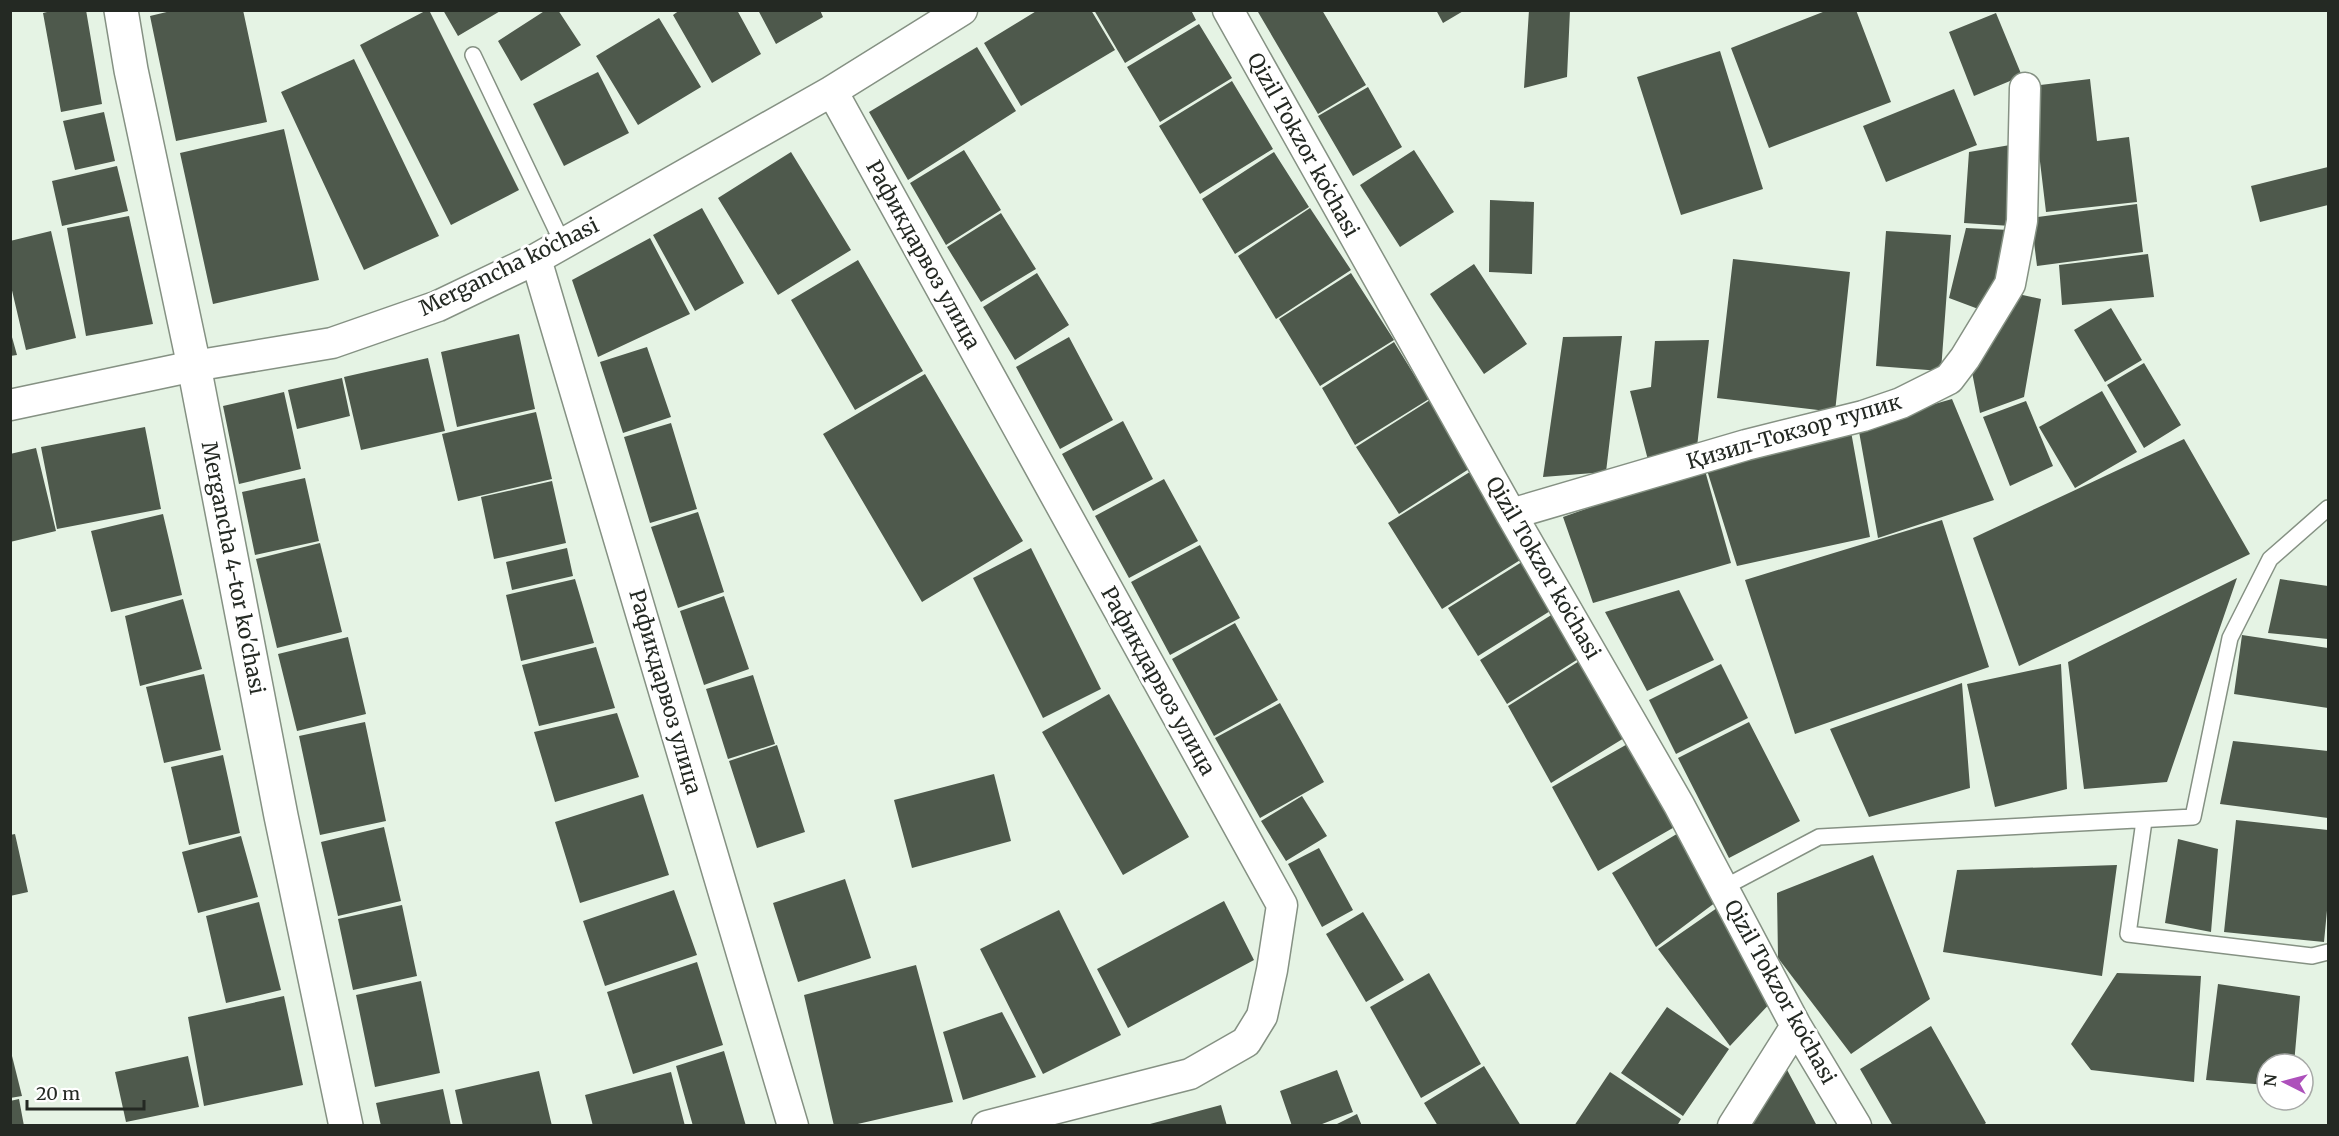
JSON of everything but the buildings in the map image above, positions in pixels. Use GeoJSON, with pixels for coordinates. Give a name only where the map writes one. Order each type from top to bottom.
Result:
{"type":"FeatureCollection","features":[{"type":"Feature","properties":{"kind":"main road","name":"Mergancha 4-tor ko'chasi"},"geometry":{"type":"LineString","coordinates":[[121,10],[131,70],[194,366],[281,816],[346,1125]]}},
{"type":"Feature","properties":{"kind":"street","name":"Mergancha koʻchasi"},"geometry":{"type":"LineString","coordinates":[[10,405],[194,366],[332,344],[438,306],[563,244],[832,91],[962,10]]}},
{"type":"Feature","properties":{"kind":"street","name":"Qizil Tokzor koʻchasi"},"geometry":{"type":"LineString","coordinates":[[1228,10],[1511,514],[1673,795],[1796,1026],[1856,1125]]}},
{"type":"Feature","properties":{"kind":"street","name":"Қизил-Токзор тупик"},"geometry":{"type":"LineString","coordinates":[[1511,514],[1746,445],[1863,416],[1901,403],[1949,378],[1965,358],[2010,284],[2022,221],[2025,88]]}},
{"type":"Feature","properties":{"kind":"street","name":"Рафикдарвоз улица"},"geometry":{"type":"LineString","coordinates":[[832,91],[1282,905],[1262,1016],[1246,1042],[1190,1074],[987,1125]]}},
{"type":"Feature","properties":{"kind":"street","name":"Рафикдарвоз улица"},"geometry":{"type":"LineString","coordinates":[[536,259],[793,1125]]}},
{"type":"Feature","properties":{"kind":"street"},"geometry":{"type":"LineString","coordinates":[[1733,1125],[1796,1026]]}},
{"type":"Feature","properties":{"kind":"lane"},"geometry":{"type":"LineString","coordinates":[[473,55],[563,244]]}},
{"type":"Feature","properties":{"kind":"lane"},"geometry":{"type":"LineString","coordinates":[[1723,888],[1819,837],[2193,817],[2230,638],[2270,559],[2328,508]]}},
{"type":"Feature","properties":{"kind":"lane"},"geometry":{"type":"LineString","coordinates":[[2144,821],[2128,933],[2312,956],[2328,952]]}}]}
